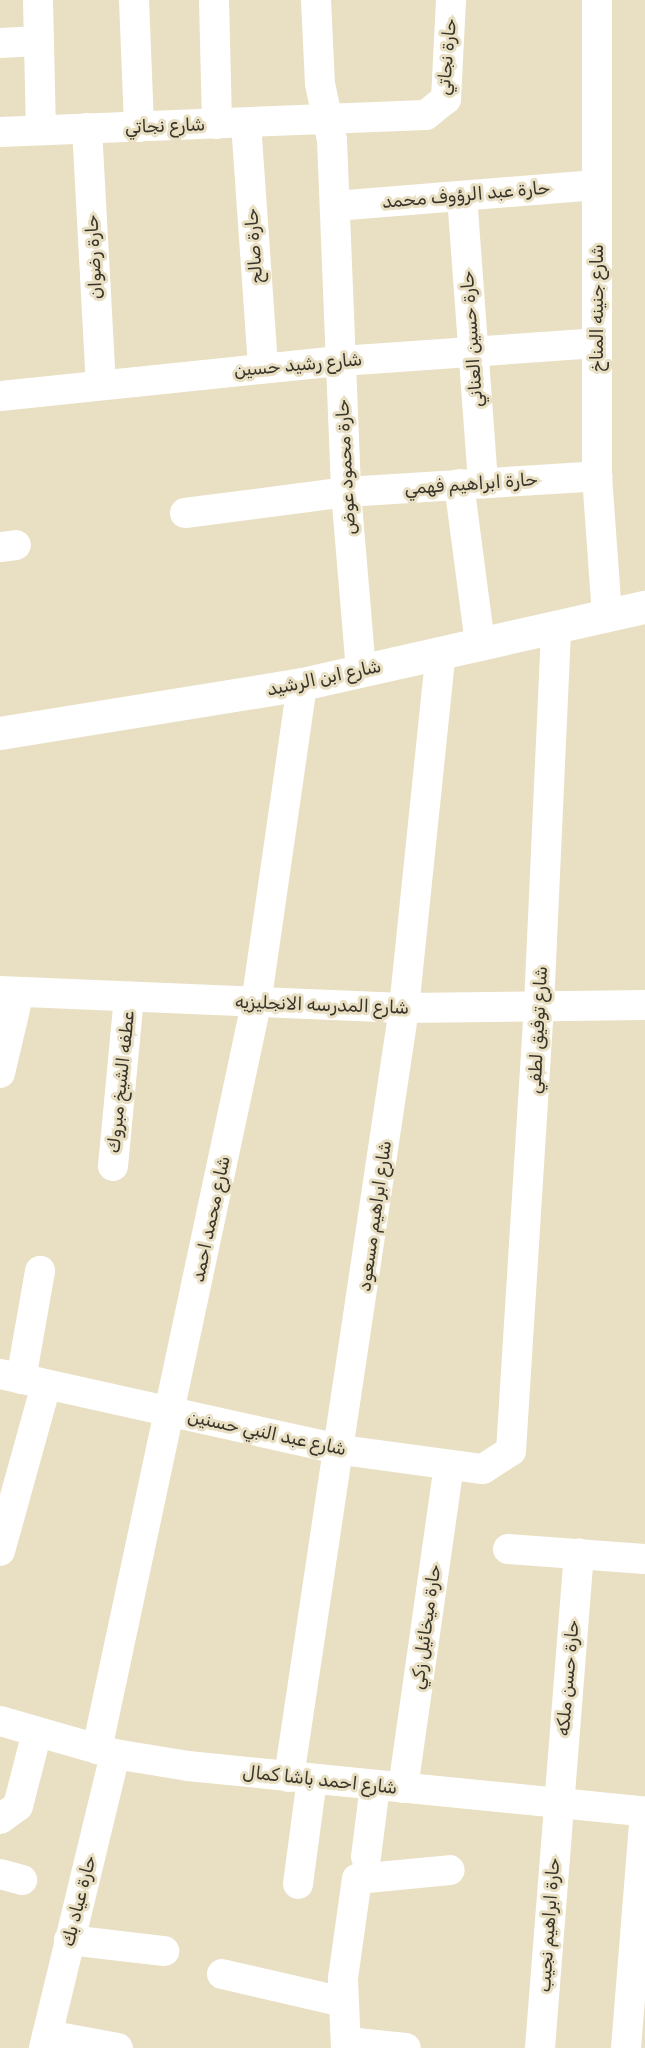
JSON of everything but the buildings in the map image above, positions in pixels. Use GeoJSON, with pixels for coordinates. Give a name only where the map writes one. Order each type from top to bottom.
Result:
{"type":"FeatureCollection","features":[{"type":"Feature","properties":{"kind":"street"},"geometry":{"type":"LineString","coordinates":[[38,0],[41,130]]}},
{"type":"Feature","properties":{"kind":"street"},"geometry":{"type":"LineString","coordinates":[[134,0],[139,127]]}},
{"type":"Feature","properties":{"kind":"street"},"geometry":{"type":"LineString","coordinates":[[214,0],[216,124]]}},
{"type":"Feature","properties":{"kind":"street","name":"حارة محمود عوض"},"geometry":{"type":"LineString","coordinates":[[316,0],[320,84],[329,119],[335,206],[346,492],[361,671]]}},
{"type":"Feature","properties":{"kind":"street","name":"حارة نجاتي"},"geometry":{"type":"LineString","coordinates":[[329,119],[426,115],[439,109],[446,99],[452,0]]}},
{"type":"Feature","properties":{"kind":"street","name":"شارع جنينه المناخ"},"geometry":{"type":"LineString","coordinates":[[597,0],[597,476],[607,615]]}},
{"type":"Feature","properties":{"kind":"street"},"geometry":{"type":"LineString","coordinates":[[0,43],[39,41]]}},
{"type":"Feature","properties":{"kind":"street","name":"شارع نجاتي"},"geometry":{"type":"LineString","coordinates":[[0,132],[329,119]]}},
{"type":"Feature","properties":{"kind":"street","name":"حارة صالح"},"geometry":{"type":"LineString","coordinates":[[246,123],[263,368]]}},
{"type":"Feature","properties":{"kind":"street","name":"حارة رضوان"},"geometry":{"type":"LineString","coordinates":[[87,129],[101,385]]}},
{"type":"Feature","properties":{"kind":"street","name":"حارة عبد الرؤوف محمد"},"geometry":{"type":"LineString","coordinates":[[335,206],[596,184]]}},
{"type":"Feature","properties":{"kind":"street","name":"حارة حسين العناني"},"geometry":{"type":"LineString","coordinates":[[462,196],[473,351],[471,484],[480,643]]}},
{"type":"Feature","properties":{"kind":"street","name":"شارع رشيد حسين"},"geometry":{"type":"LineString","coordinates":[[0,396],[341,361],[596,343]]}},
{"type":"Feature","properties":{"kind":"street","name":"حارة ابراهيم فهمي"},"geometry":{"type":"LineString","coordinates":[[185,513],[346,492],[597,476]]}},
{"type":"Feature","properties":{"kind":"street","name":"شارع ابن الرشيد"},"geometry":{"type":"LineString","coordinates":[[0,734],[302,684],[645,608]]}},
{"type":"Feature","properties":{"kind":"street","name":"شارع توفيق لطفي"},"geometry":{"type":"LineString","coordinates":[[516,1432],[539,1006],[556,627]]}},
{"type":"Feature","properties":{"kind":"street","name":"شارع ابراهيم مسعود"},"geometry":{"type":"LineString","coordinates":[[298,1884],[301,1778],[342,1450],[404,1008],[441,652]]}},
{"type":"Feature","properties":{"kind":"street","name":"شارع محمد احمد"},"geometry":{"type":"LineString","coordinates":[[106,1752],[171,1414],[256,1004],[302,684]]}},
{"type":"Feature","properties":{"kind":"street"},"geometry":{"type":"LineString","coordinates":[[0,1074],[9,991]]}},
{"type":"Feature","properties":{"kind":"street","name":"شارع المدرسه الانجليزيه"},"geometry":{"type":"LineString","coordinates":[[9,991],[256,1004],[404,1008],[645,1005]]}},
{"type":"Feature","properties":{"kind":"street","name":"عطفه الشيخ مبروك"},"geometry":{"type":"LineString","coordinates":[[113,1166],[129,998]]}},
{"type":"Feature","properties":{"kind":"street"},"geometry":{"type":"LineString","coordinates":[[0,1551],[22,1379],[40,1271]]}},
{"type":"Feature","properties":{"kind":"street","name":"شارع عبد النبي حسنين"},"geometry":{"type":"LineString","coordinates":[[22,1379],[171,1414],[342,1450],[449,1466],[483,1469],[499,1464],[516,1432]]}},
{"type":"Feature","properties":{"kind":"street","name":"حارة ميخائيل زكي"},"geometry":{"type":"LineString","coordinates":[[366,1857],[389,1787],[449,1466]]}},
{"type":"Feature","properties":{"kind":"street"},"geometry":{"type":"LineString","coordinates":[[508,1549],[645,1559]]}},
{"type":"Feature","properties":{"kind":"street","name":"حارة حسن ملكه"},"geometry":{"type":"LineString","coordinates":[[558,1802],[579,1554]]}},
{"type":"Feature","properties":{"kind":"street","name":"شارع احمد باشا كمال"},"geometry":{"type":"LineString","coordinates":[[0,1721],[106,1752],[301,1778],[645,1812]]}},
{"type":"Feature","properties":{"kind":"street"},"geometry":{"type":"LineString","coordinates":[[0,1820],[18,1806],[37,1732]]}},
{"type":"Feature","properties":{"kind":"street","name":"حارة عياد بك"},"geometry":{"type":"LineString","coordinates":[[45,2041],[69,1940],[106,1752]]}},
{"type":"Feature","properties":{"kind":"street","name":"حارة ابراهيم نجيب"},"geometry":{"type":"LineString","coordinates":[[540,2048],[558,1802]]}},
{"type":"Feature","properties":{"kind":"street"},"geometry":{"type":"LineString","coordinates":[[626,2048],[645,1812]]}},
{"type":"Feature","properties":{"kind":"street"},"geometry":{"type":"LineString","coordinates":[[406,2048],[347,2046],[343,2002],[357,1879],[450,1870]]}},
{"type":"Feature","properties":{"kind":"street"},"geometry":{"type":"LineString","coordinates":[[69,1940],[164,1951]]}},
{"type":"Feature","properties":{"kind":"street"},"geometry":{"type":"LineString","coordinates":[[222,1974],[343,2002]]}},
{"type":"Feature","properties":{"kind":"street"},"geometry":{"type":"LineString","coordinates":[[45,2041],[118,2048]]}}]}
